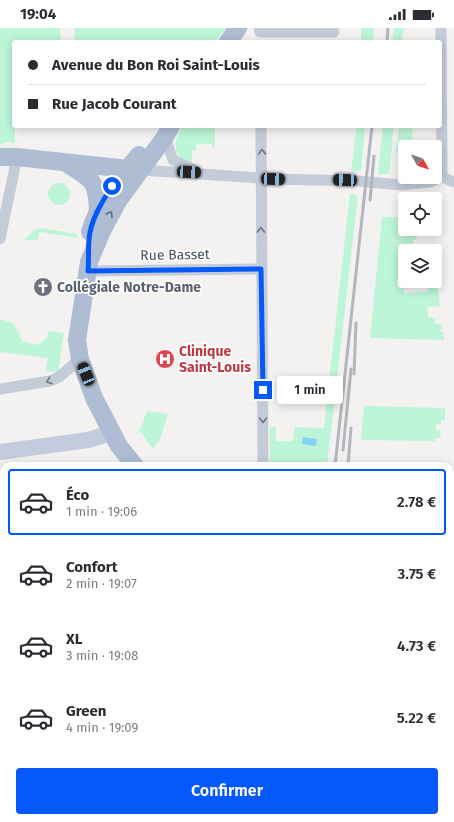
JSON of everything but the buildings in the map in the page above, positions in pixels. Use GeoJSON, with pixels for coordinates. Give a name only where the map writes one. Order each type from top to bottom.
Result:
{"type":"FeatureCollection","features":[{"type":"Feature","properties":{"kind":"main road"},"geometry":{"type":"LineString","coordinates":[[229,40],[238,28]]}},
{"type":"Feature","properties":{"kind":"main road"},"geometry":{"type":"LineString","coordinates":[[89,267],[109,215],[134,170],[167,128]]}},
{"type":"Feature","properties":{"kind":"main road"},"geometry":{"type":"LineString","coordinates":[[8,157],[134,170]]}},
{"type":"Feature","properties":{"kind":"main road"},"geometry":{"type":"LineString","coordinates":[[66,162],[90,178],[93,182],[98,211]]}},
{"type":"Feature","properties":{"kind":"main road"},"geometry":{"type":"LineString","coordinates":[[132,462],[119,446],[94,398],[80,359],[77,340],[89,267],[89,238],[98,211],[110,190],[134,170]]}},
{"type":"Feature","properties":{"kind":"street"},"geometry":{"type":"LineString","coordinates":[[441,28],[441,40]]}},
{"type":"Feature","properties":{"kind":"street"},"geometry":{"type":"LineString","coordinates":[[260,32],[334,32]]}},
{"type":"Feature","properties":{"kind":"street"},"geometry":{"type":"LineString","coordinates":[[168,128],[167,143],[173,160],[202,173]]}},
{"type":"Feature","properties":{"kind":"street"},"geometry":{"type":"LineString","coordinates":[[261,128],[263,165],[261,177],[263,462]]}},
{"type":"Feature","properties":{"kind":"street"},"geometry":{"type":"LineString","coordinates":[[442,128],[442,140]]}},
{"type":"Feature","properties":{"kind":"street"},"geometry":{"type":"LineString","coordinates":[[0,239],[8,157]]}},
{"type":"Feature","properties":{"kind":"street"},"geometry":{"type":"LineString","coordinates":[[134,170],[358,181],[401,185],[410,184]]}},
{"type":"Feature","properties":{"kind":"street"},"geometry":{"type":"LineString","coordinates":[[442,177],[454,182]]}},
{"type":"Feature","properties":{"kind":"street","name":"Rue Basset"},"geometry":{"type":"LineString","coordinates":[[89,267],[261,269]]}},
{"type":"Feature","properties":{"kind":"street"},"geometry":{"type":"LineString","coordinates":[[0,389],[50,381],[59,377],[80,359]]}},
{"type":"Feature","properties":{"kind":"street"},"geometry":{"type":"LineString","coordinates":[[0,452],[88,440],[112,433]]}},
{"type":"Feature","properties":{"kind":"green space"},"geometry":{"type":"Polygon","coordinates":[[[0,28],[60,28],[61,40],[12,40],[12,128],[15,128],[15,143],[10,142],[0,144],[0,28]]]}},
{"type":"Feature","properties":{"kind":"green space"},"geometry":{"type":"Polygon","coordinates":[[[74,28],[226,28],[217,40],[75,40],[74,35],[76,35],[74,28]]]}},
{"type":"Feature","properties":{"kind":"green space"},"geometry":{"type":"Polygon","coordinates":[[[361,28],[374,28],[373,40],[361,40],[361,28]]]}},
{"type":"Feature","properties":{"kind":"green space"},"geometry":{"type":"Polygon","coordinates":[[[394,28],[404,28],[402,40],[392,40],[394,28]]]}},
{"type":"Feature","properties":{"kind":"green space"},"geometry":{"type":"Polygon","coordinates":[[[181,128],[215,128],[215,147],[212,147],[212,144],[196,144],[196,150],[192,151],[192,163],[182,159],[177,151],[176,143],[181,128]]]}},
{"type":"Feature","properties":{"kind":"green space"},"geometry":{"type":"Polygon","coordinates":[[[357,128],[365,128],[361,171],[351,171],[357,128]]]}},
{"type":"Feature","properties":{"kind":"green space"},"geometry":{"type":"Polygon","coordinates":[[[383,128],[394,128],[389,174],[378,174],[383,128]]]}},
{"type":"Feature","properties":{"kind":"green space"},"geometry":{"type":"Polygon","coordinates":[[[399,128],[413,128],[412,140],[398,140],[398,152],[396,152],[399,128]]]}},
{"type":"Feature","properties":{"kind":"green space"},"geometry":{"type":"Polygon","coordinates":[[[55,183],[63,183],[70,190],[70,198],[63,205],[55,205],[48,198],[48,190],[55,183]]]}},
{"type":"Feature","properties":{"kind":"green space"},"geometry":{"type":"Polygon","coordinates":[[[350,194],[358,195],[327,462],[270,462],[270,427],[276,427],[276,441],[293,441],[295,427],[324,428],[350,194]]]}},
{"type":"Feature","properties":{"kind":"green space"},"geometry":{"type":"Polygon","coordinates":[[[382,217],[398,217],[398,236],[416,236],[417,240],[413,239],[413,244],[398,244],[398,288],[404,288],[404,293],[428,291],[428,288],[438,288],[440,306],[427,307],[428,317],[435,318],[435,324],[442,325],[442,329],[439,329],[439,331],[443,332],[444,340],[370,338],[382,217]]]}},
{"type":"Feature","properties":{"kind":"green space"},"geometry":{"type":"Polygon","coordinates":[[[41,228],[77,234],[79,238],[40,232],[38,240],[24,240],[35,230],[41,228]]]}},
{"type":"Feature","properties":{"kind":"green space"},"geometry":{"type":"Polygon","coordinates":[[[0,319],[13,323],[23,342],[38,345],[47,338],[48,331],[64,333],[58,372],[46,371],[48,358],[0,352],[0,319]]]}},
{"type":"Feature","properties":{"kind":"green space"},"geometry":{"type":"Polygon","coordinates":[[[364,406],[445,408],[445,420],[441,420],[441,424],[436,424],[436,430],[441,430],[440,438],[436,438],[435,441],[361,440],[364,406]]]}},
{"type":"Feature","properties":{"kind":"green space"},"geometry":{"type":"Polygon","coordinates":[[[147,411],[168,414],[160,439],[153,449],[141,432],[139,433],[147,411]]]}},
{"type":"Feature","properties":{"kind":"water"},"geometry":{"type":"Polygon","coordinates":[[[303,437],[317,439],[316,446],[302,444],[303,437]]]}},
{"type":"Feature","properties":{"kind":"railway"},"geometry":{"type":"LineString","coordinates":[[387,40],[388,28]]}},
{"type":"Feature","properties":{"kind":"railway"},"geometry":{"type":"LineString","coordinates":[[335,462],[372,128]]}},
{"type":"Feature","properties":{"kind":"railway"},"geometry":{"type":"LineString","coordinates":[[370,200],[374,156]]}},
{"type":"Feature","properties":{"kind":"railway"},"geometry":{"type":"LineString","coordinates":[[354,374],[356,323]]}},
{"type":"Feature","properties":{"kind":"railway"},"geometry":{"type":"LineString","coordinates":[[343,450],[351,369]]}},
{"type":"Feature","properties":{"kind":"railway"},"geometry":{"type":"LineString","coordinates":[[348,462],[351,428]]}},
{"type":"Feature","properties":{"kind":"place","name":"Collégiale Notre-Dame"},"geometry":{"type":"Point","coordinates":[43,287]}},
{"type":"Feature","properties":{"kind":"place","name":"Clinique Saint-Louis"},"geometry":{"type":"Point","coordinates":[165,359]}},
{"type":"Feature","properties":{"kind":"route"},"geometry":{"type":"LineString","coordinates":[[112,186],[98,209],[91,229],[88,246],[88,271],[261,269],[263,390]]}}]}
